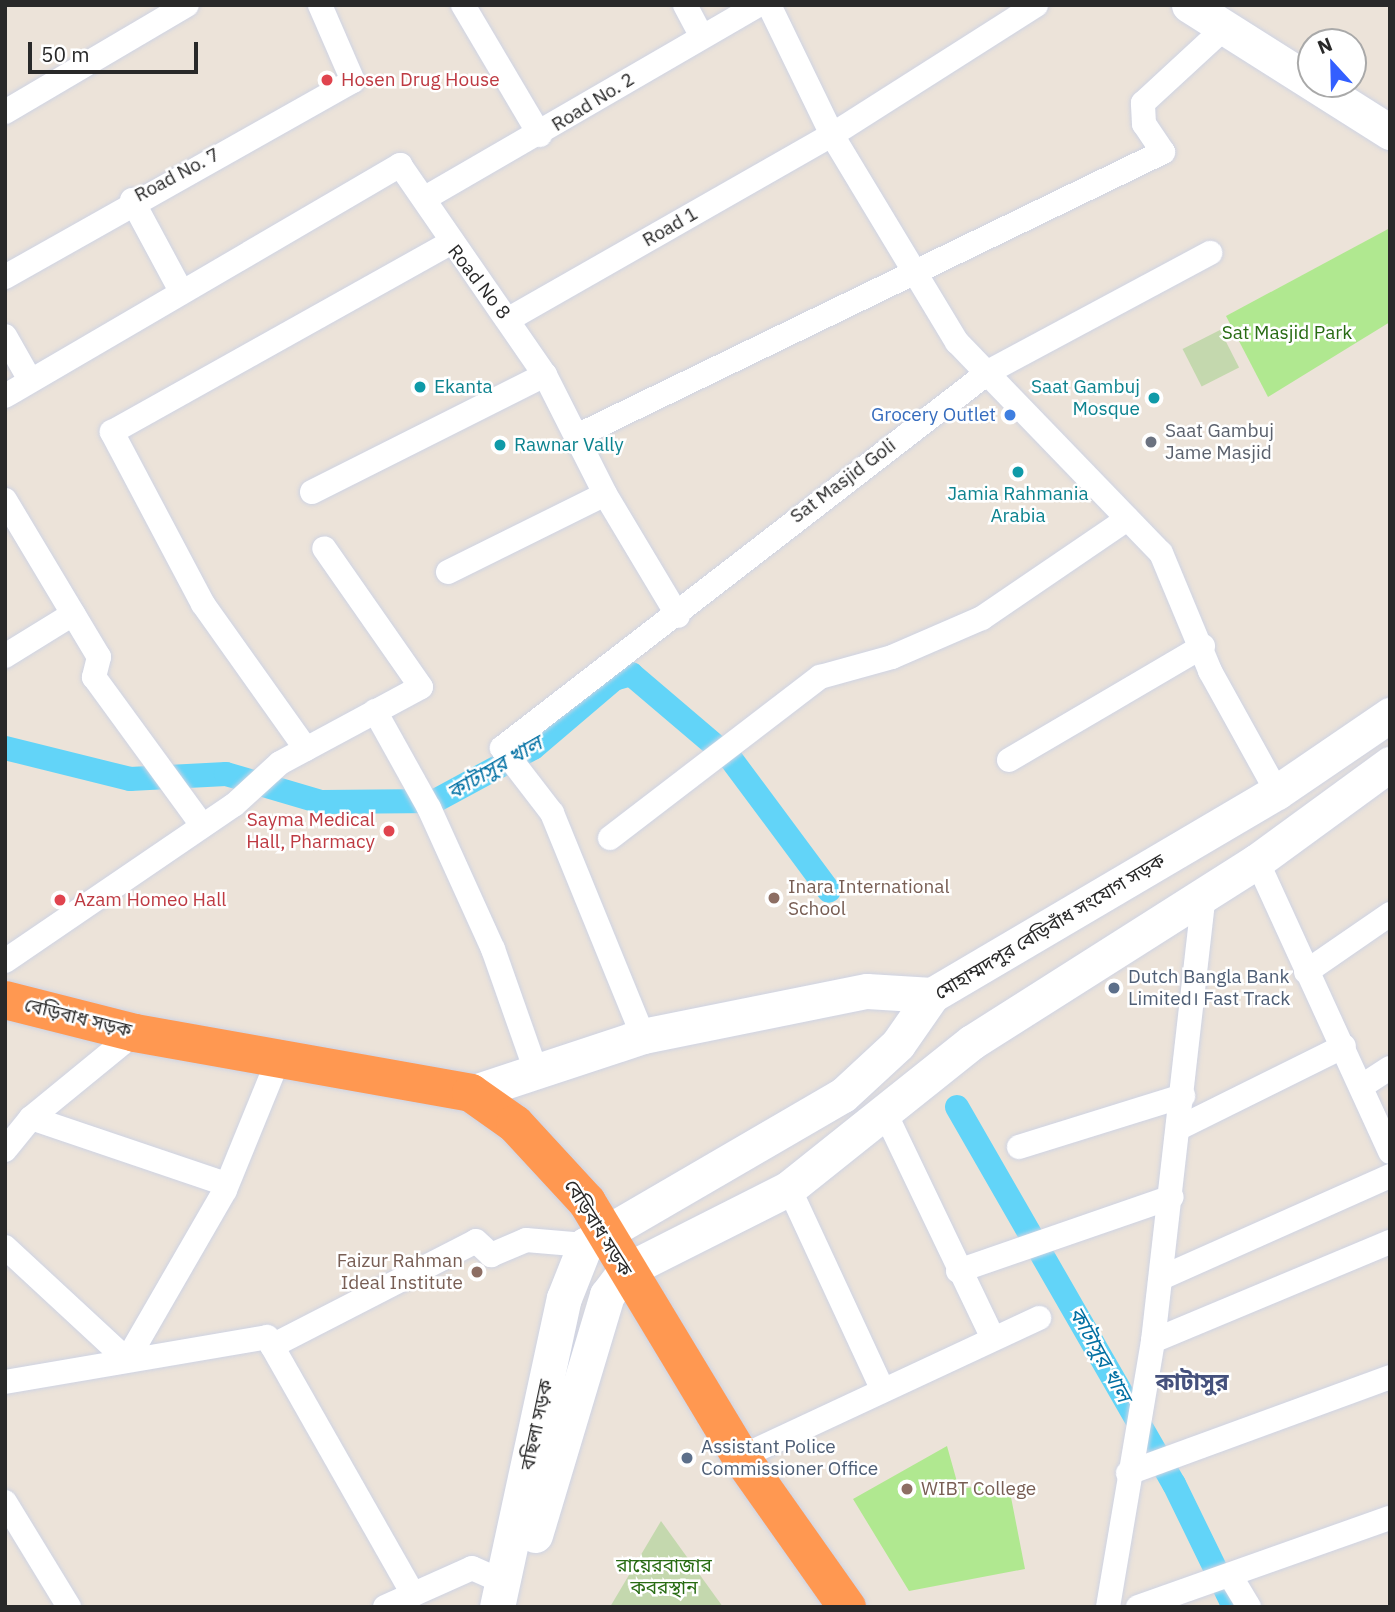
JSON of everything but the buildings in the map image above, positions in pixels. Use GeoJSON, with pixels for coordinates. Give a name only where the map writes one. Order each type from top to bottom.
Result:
{"type":"FeatureCollection","features":[{"type":"Feature","properties":{"kind":"highway","name":"বেড়িবাধ সড়ক"},"geometry":{"type":"LineString","coordinates":[[5,1000],[135,1033],[471,1093],[558,1165],[595,1239],[625,1271],[741,1457],[847,1607]]}},
{"type":"Feature","properties":{"kind":"main road"},"geometry":{"type":"LineString","coordinates":[[1189,5],[1221,31],[1390,132]]}},
{"type":"Feature","properties":{"kind":"main road","name":"মোহাম্মদপুর বেড়িবাঁধ সংযোগ সড়ক"},"geometry":{"type":"LineString","coordinates":[[595,1239],[843,1094],[898,1044],[932,995],[1277,792],[1390,715]]}},
{"type":"Feature","properties":{"kind":"main road"},"geometry":{"type":"LineString","coordinates":[[625,1271],[789,1188],[886,1115],[983,1034],[1204,891],[1264,856],[1390,764]]}},
{"type":"Feature","properties":{"kind":"main road"},"geometry":{"type":"LineString","coordinates":[[1242,813],[1264,856]]}},
{"type":"Feature","properties":{"kind":"main road"},"geometry":{"type":"LineString","coordinates":[[471,1093],[643,1036],[867,991],[932,995]]}},
{"type":"Feature","properties":{"kind":"main road","name":"বছিলা সড়ক"},"geometry":{"type":"LineString","coordinates":[[504,1598],[564,1298],[595,1239]]}},
{"type":"Feature","properties":{"kind":"main road","name":"বছিলা সড়ক"},"geometry":{"type":"LineString","coordinates":[[504,1598],[607,1295],[625,1271]]}},
{"type":"Feature","properties":{"kind":"street"},"geometry":{"type":"LineString","coordinates":[[5,112],[187,5]]}},
{"type":"Feature","properties":{"kind":"street","name":"Road No. 7"},"geometry":{"type":"LineString","coordinates":[[5,276],[132,200],[353,81],[320,5]]}},
{"type":"Feature","properties":{"kind":"street"},"geometry":{"type":"LineString","coordinates":[[463,5],[540,135]]}},
{"type":"Feature","properties":{"kind":"street"},"geometry":{"type":"LineString","coordinates":[[684,5],[701,35]]}},
{"type":"Feature","properties":{"kind":"street","name":"Road No. 2"},"geometry":{"type":"LineString","coordinates":[[427,197],[540,135],[701,35],[758,5]]}},
{"type":"Feature","properties":{"kind":"street"},"geometry":{"type":"LineString","coordinates":[[769,5],[832,135],[909,271],[957,342],[990,371],[1161,553],[1203,646],[1210,671],[1277,792]]}},
{"type":"Feature","properties":{"kind":"street","name":"Road 1"},"geometry":{"type":"LineString","coordinates":[[509,319],[832,135],[1036,5]]}},
{"type":"Feature","properties":{"kind":"street"},"geometry":{"type":"LineString","coordinates":[[579,435],[909,271],[1163,152],[1144,124],[1143,103],[1221,31]]}},
{"type":"Feature","properties":{"kind":"street","name":"Road No 8"},"geometry":{"type":"LineString","coordinates":[[5,396],[400,165],[427,197],[449,244],[509,319],[545,375],[579,435],[605,494],[678,616]]}},
{"type":"Feature","properties":{"kind":"street"},"geometry":{"type":"LineString","coordinates":[[132,200],[181,291]]}},
{"type":"Feature","properties":{"kind":"street"},"geometry":{"type":"LineString","coordinates":[[306,749],[203,604],[112,432],[449,244]]}},
{"type":"Feature","properties":{"kind":"street","name":"Sat Masjid Goli"},"geometry":{"type":"LineString","coordinates":[[643,1036],[587,887],[552,813],[502,748],[587,678],[678,616],[799,512],[990,371],[1210,253]]}},
{"type":"Feature","properties":{"kind":"street"},"geometry":{"type":"LineString","coordinates":[[5,336],[30,380]]}},
{"type":"Feature","properties":{"kind":"street"},"geometry":{"type":"LineString","coordinates":[[312,492],[545,375]]}},
{"type":"Feature","properties":{"kind":"street"},"geometry":{"type":"LineString","coordinates":[[448,572],[605,494]]}},
{"type":"Feature","properties":{"kind":"street"},"geometry":{"type":"LineString","coordinates":[[5,500],[12,526],[73,614],[99,657],[94,677],[201,824]]}},
{"type":"Feature","properties":{"kind":"street"},"geometry":{"type":"LineString","coordinates":[[610,838],[691,778],[720,751],[820,677],[892,657],[982,618],[1127,519]]}},
{"type":"Feature","properties":{"kind":"street"},"geometry":{"type":"LineString","coordinates":[[5,961],[201,824],[233,805],[280,763],[421,687],[324,548]]}},
{"type":"Feature","properties":{"kind":"street"},"geometry":{"type":"LineString","coordinates":[[5,656],[73,614]]}},
{"type":"Feature","properties":{"kind":"street"},"geometry":{"type":"LineString","coordinates":[[1009,760],[1203,646]]}},
{"type":"Feature","properties":{"kind":"street"},"geometry":{"type":"LineString","coordinates":[[375,711],[429,808],[493,949],[536,1071]]}},
{"type":"Feature","properties":{"kind":"street"},"geometry":{"type":"LineString","coordinates":[[1264,856],[1306,972],[1344,1046],[1390,1152]]}},
{"type":"Feature","properties":{"kind":"street"},"geometry":{"type":"LineString","coordinates":[[1108,1607],[1135,1462],[1143,1380],[1153,1341],[1172,1197],[1204,891]]}},
{"type":"Feature","properties":{"kind":"street"},"geometry":{"type":"LineString","coordinates":[[1306,972],[1390,914]]}},
{"type":"Feature","properties":{"kind":"street"},"geometry":{"type":"LineString","coordinates":[[5,1150],[31,1118],[135,1033]]}},
{"type":"Feature","properties":{"kind":"street"},"geometry":{"type":"LineString","coordinates":[[1179,1128],[1344,1046]]}},
{"type":"Feature","properties":{"kind":"street"},"geometry":{"type":"LineString","coordinates":[[127,1360],[226,1184],[278,1060]]}},
{"type":"Feature","properties":{"kind":"street"},"geometry":{"type":"LineString","coordinates":[[1362,1086],[1390,1068]]}},
{"type":"Feature","properties":{"kind":"street"},"geometry":{"type":"LineString","coordinates":[[1018,1147],[1183,1096]]}},
{"type":"Feature","properties":{"kind":"street"},"geometry":{"type":"LineString","coordinates":[[886,1115],[958,1271],[993,1338]]}},
{"type":"Feature","properties":{"kind":"street"},"geometry":{"type":"LineString","coordinates":[[31,1118],[226,1184]]}},
{"type":"Feature","properties":{"kind":"street"},"geometry":{"type":"LineString","coordinates":[[1161,1278],[1390,1176]]}},
{"type":"Feature","properties":{"kind":"street"},"geometry":{"type":"LineString","coordinates":[[789,1188],[882,1388]]}},
{"type":"Feature","properties":{"kind":"street"},"geometry":{"type":"LineString","coordinates":[[958,1271],[1172,1197]]}},
{"type":"Feature","properties":{"kind":"street"},"geometry":{"type":"LineString","coordinates":[[272,1346],[476,1241],[491,1255],[526,1240],[595,1239]]}},
{"type":"Feature","properties":{"kind":"street"},"geometry":{"type":"LineString","coordinates":[[1153,1341],[1390,1242]]}},
{"type":"Feature","properties":{"kind":"street"},"geometry":{"type":"LineString","coordinates":[[5,1247],[127,1360]]}},
{"type":"Feature","properties":{"kind":"street"},"geometry":{"type":"LineString","coordinates":[[741,1457],[807,1430],[882,1388],[1039,1318]]}},
{"type":"Feature","properties":{"kind":"street"},"geometry":{"type":"LineString","coordinates":[[5,1382],[267,1337],[413,1594]]}},
{"type":"Feature","properties":{"kind":"street"},"geometry":{"type":"LineString","coordinates":[[1135,1462],[1179,1454],[1390,1377]]}},
{"type":"Feature","properties":{"kind":"street"},"geometry":{"type":"LineString","coordinates":[[5,1502],[69,1607]]}},
{"type":"Feature","properties":{"kind":"street"},"geometry":{"type":"LineString","coordinates":[[1139,1607],[1201,1588],[1390,1518]]}},
{"type":"Feature","properties":{"kind":"street"},"geometry":{"type":"LineString","coordinates":[[385,1607],[472,1568],[504,1598]]}},
{"type":"Feature","properties":{"kind":"street"},"geometry":{"type":"LineString","coordinates":[[1231,1577],[1249,1607]]}},
{"type":"Feature","properties":{"kind":"green space","name":"Sat Masjid Park"},"geometry":{"type":"Polygon","coordinates":[[[1390,228],[1390,322],[1268,397],[1226,316],[1390,228]]]}},
{"type":"Feature","properties":{"kind":"green space"},"geometry":{"type":"Polygon","coordinates":[[[1220,330],[1239,367],[1202,386],[1183,349],[1220,330]]]}},
{"type":"Feature","properties":{"kind":"green space"},"geometry":{"type":"Polygon","coordinates":[[[947,1446],[959,1489],[996,1484],[999,1494],[1010,1492],[1025,1569],[909,1591],[853,1499],[947,1446]]]}},
{"type":"Feature","properties":{"kind":"green space","name":"রায়েরবাজার কবরস্থান"},"geometry":{"type":"Polygon","coordinates":[[[661,1521],[723,1607],[610,1607],[661,1521]]]}},
{"type":"Feature","properties":{"kind":"waterway","name":"কাটাসুর খাল"},"geometry":{"type":"LineString","coordinates":[[5,748],[130,779],[226,774],[321,802],[435,801],[533,748],[614,679],[631,674],[731,759],[829,891]]}},
{"type":"Feature","properties":{"kind":"waterway","name":"কাটাসুর খাল"},"geometry":{"type":"LineString","coordinates":[[957,1107],[1174,1484],[1234,1607]]}},
{"type":"Feature","properties":{"kind":"place","name":"Hosen Drug House"},"geometry":{"type":"Point","coordinates":[327,80]}},
{"type":"Feature","properties":{"kind":"place","name":"Ekanta"},"geometry":{"type":"Point","coordinates":[420,387]}},
{"type":"Feature","properties":{"kind":"place","name":"Saat Gambuj Mosque"},"geometry":{"type":"Point","coordinates":[1154,398]}},
{"type":"Feature","properties":{"kind":"place","name":"Grocery Outlet"},"geometry":{"type":"Point","coordinates":[1010,415]}},
{"type":"Feature","properties":{"kind":"place","name":"Saat Gambuj Jame Masjid"},"geometry":{"type":"Point","coordinates":[1151,442]}},
{"type":"Feature","properties":{"kind":"place","name":"Rawnar Vally"},"geometry":{"type":"Point","coordinates":[500,445]}},
{"type":"Feature","properties":{"kind":"place","name":"Jamia Rahmania Arabia"},"geometry":{"type":"Point","coordinates":[1018,472]}},
{"type":"Feature","properties":{"kind":"place","name":"Sayma Medical Hall, Pharmacy"},"geometry":{"type":"Point","coordinates":[389,831]}},
{"type":"Feature","properties":{"kind":"place","name":"Inara International School"},"geometry":{"type":"Point","coordinates":[774,898]}},
{"type":"Feature","properties":{"kind":"place","name":"Azam Homeo Hall"},"geometry":{"type":"Point","coordinates":[60,900]}},
{"type":"Feature","properties":{"kind":"place","name":"Dutch Bangla Bank Limited। Fast Track"},"geometry":{"type":"Point","coordinates":[1114,988]}},
{"type":"Feature","properties":{"kind":"place","name":"Faizur Rahman Ideal Institute"},"geometry":{"type":"Point","coordinates":[477,1272]}},
{"type":"Feature","properties":{"kind":"place","name":"Assistant Police Commissioner Office"},"geometry":{"type":"Point","coordinates":[687,1458]}},
{"type":"Feature","properties":{"kind":"place","name":"WIBT College"},"geometry":{"type":"Point","coordinates":[907,1489]}},
{"type":"Feature","properties":{"kind":"district","name":"কাটাসুর"},"geometry":{"type":"Point","coordinates":[1192,1381]}}]}
